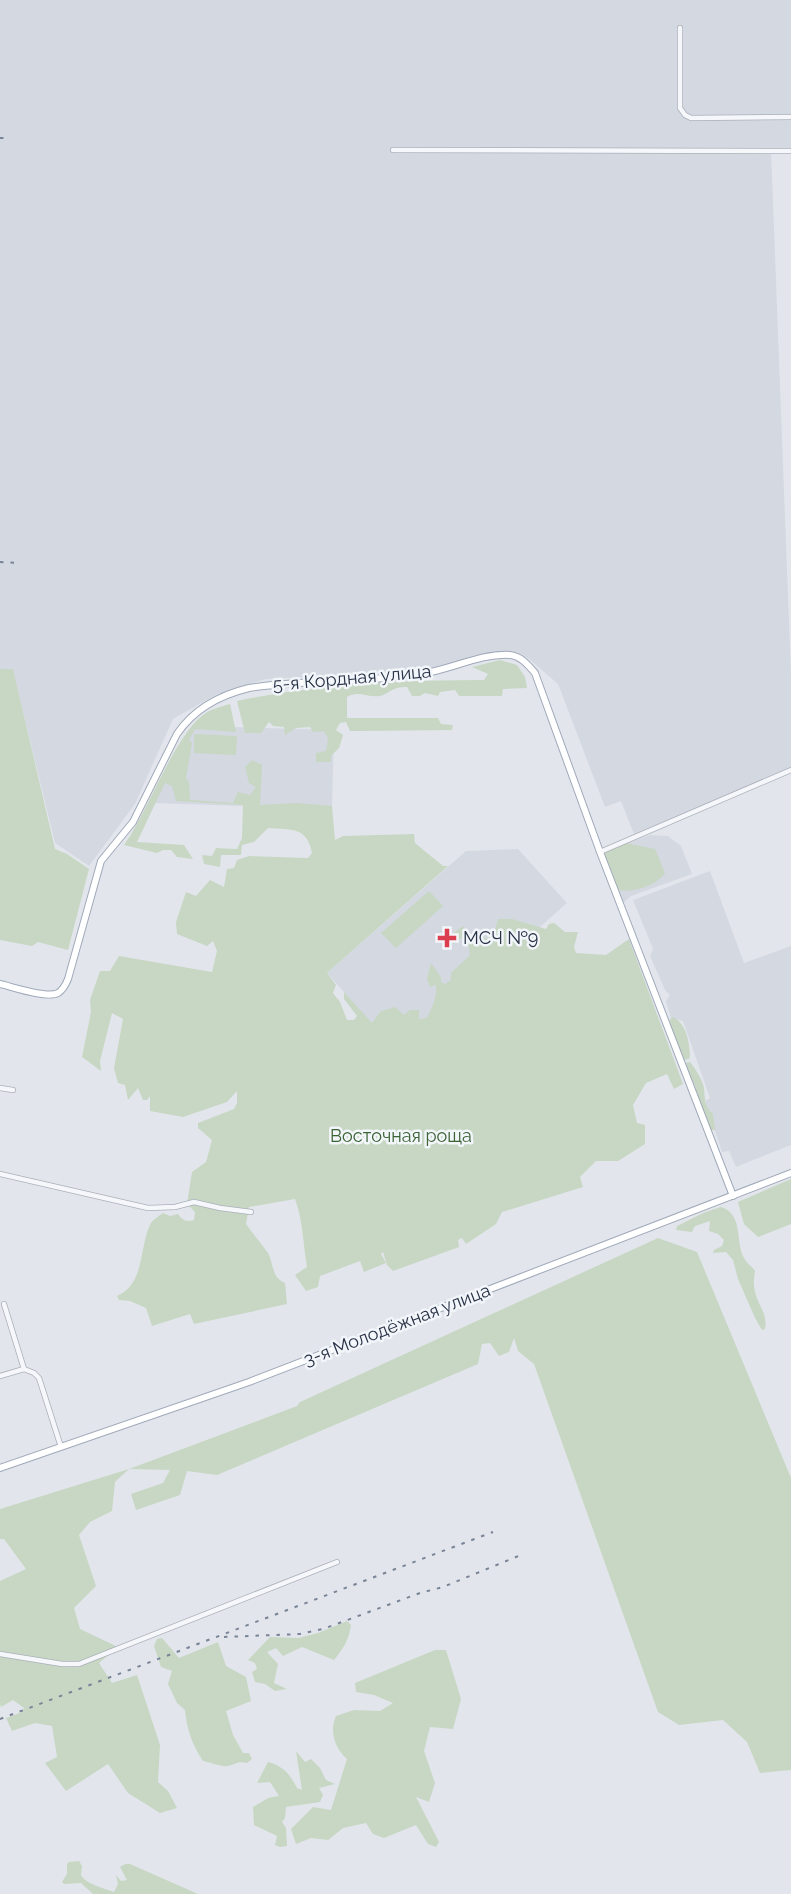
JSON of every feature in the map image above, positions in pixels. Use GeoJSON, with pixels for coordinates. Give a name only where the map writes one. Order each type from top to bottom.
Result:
{"type":"FeatureCollection","features":[{"type":"Feature","properties":{"kind":"main road","name":"5-я Кордная улица"},"geometry":{"type":"LineString","coordinates":[[0,984],[51,995],[62,989],[68,979],[101,861],[133,822],[177,734],[203,707],[249,688],[403,677],[439,671],[499,655],[514,656],[525,662],[535,673],[600,852],[733,1196]]}},
{"type":"Feature","properties":{"kind":"main road","name":"3-я Молодёжная улица"},"geometry":{"type":"LineString","coordinates":[[0,1468],[260,1378],[791,1173]]}},
{"type":"Feature","properties":{"kind":"street"},"geometry":{"type":"LineString","coordinates":[[680,28],[680,107],[685,115],[691,118],[791,117]]}},
{"type":"Feature","properties":{"kind":"street"},"geometry":{"type":"LineString","coordinates":[[393,150],[791,151]]}},
{"type":"Feature","properties":{"kind":"street"},"geometry":{"type":"LineString","coordinates":[[600,852],[791,770]]}},
{"type":"Feature","properties":{"kind":"street"},"geometry":{"type":"LineString","coordinates":[[0,1088],[13,1090]]}},
{"type":"Feature","properties":{"kind":"street"},"geometry":{"type":"LineString","coordinates":[[0,1174],[148,1208],[175,1207],[194,1202],[220,1209],[251,1212]]}},
{"type":"Feature","properties":{"kind":"street"},"geometry":{"type":"LineString","coordinates":[[4,1304],[24,1369]]}},
{"type":"Feature","properties":{"kind":"street"},"geometry":{"type":"LineString","coordinates":[[0,1376],[24,1369],[39,1378],[61,1447]]}},
{"type":"Feature","properties":{"kind":"street"},"geometry":{"type":"LineString","coordinates":[[0,1654],[62,1664],[79,1664],[337,1562]]}},
{"type":"Feature","properties":{"kind":"shaded area"},"geometry":{"type":"Polygon","coordinates":[[[0,0],[791,0],[791,148],[771,149],[791,675],[791,768],[634,834],[621,801],[605,807],[558,684],[517,652],[501,651],[414,672],[266,679],[217,694],[173,719],[135,804],[89,866],[55,843],[13,671],[0,670],[0,0]]]}},
{"type":"Feature","properties":{"kind":"shaded area"},"geometry":{"type":"Polygon","coordinates":[[[194,726],[334,730],[332,809],[153,803],[194,726]]]}},
{"type":"Feature","properties":{"kind":"shaded area"},"geometry":{"type":"Polygon","coordinates":[[[650,835],[668,836],[681,846],[692,874],[631,896],[623,903],[604,852],[650,835]]]}},
{"type":"Feature","properties":{"kind":"shaded area","name":"МСЧ №9"},"geometry":{"type":"Polygon","coordinates":[[[518,849],[567,903],[398,1053],[327,973],[466,851],[518,849]]]}},
{"type":"Feature","properties":{"kind":"shaded area"},"geometry":{"type":"Polygon","coordinates":[[[710,871],[744,963],[791,946],[791,1145],[736,1167],[729,1151],[722,1152],[705,1101],[710,1098],[683,1021],[671,1018],[666,1001],[670,995],[665,990],[650,956],[653,949],[633,900],[710,871]]]}},
{"type":"Feature","properties":{"kind":"green space"},"geometry":{"type":"Polygon","coordinates":[[[500,660],[517,665],[525,677],[527,688],[503,689],[502,696],[459,696],[455,690],[440,692],[438,696],[425,693],[412,696],[407,687],[402,687],[380,696],[355,694],[347,697],[347,718],[438,718],[441,724],[453,725],[452,730],[350,731],[346,722],[340,723],[336,730],[343,735],[339,748],[331,756],[331,762],[316,762],[316,753],[326,751],[328,738],[324,731],[313,732],[310,727],[296,728],[285,735],[284,727],[273,726],[269,722],[261,733],[245,733],[237,701],[360,684],[484,680],[488,674],[472,667],[500,660]]]}},
{"type":"Feature","properties":{"kind":"green space"},"geometry":{"type":"Polygon","coordinates":[[[0,669],[13,669],[55,849],[89,869],[68,950],[38,942],[32,946],[0,940],[0,669]]]}},
{"type":"Feature","properties":{"kind":"green space","name":"Восточная роща"},"geometry":{"type":"Polygon","coordinates":[[[230,704],[236,732],[195,729],[189,740],[192,743],[186,778],[189,782],[190,800],[233,803],[238,792],[250,795],[256,787],[249,783],[245,767],[252,760],[262,765],[260,805],[297,803],[332,806],[335,840],[343,836],[414,834],[415,843],[443,866],[448,866],[327,973],[336,985],[333,993],[347,1020],[354,1020],[357,1016],[344,999],[344,992],[372,1023],[381,1011],[395,1007],[404,1015],[410,1010],[419,1010],[419,1019],[427,1018],[436,990],[436,985],[430,987],[427,979],[431,963],[441,977],[441,982],[445,984],[451,980],[451,973],[470,955],[469,947],[461,938],[453,944],[451,935],[463,926],[475,941],[481,935],[486,939],[494,933],[498,919],[512,919],[546,929],[549,924],[554,923],[565,932],[578,932],[574,947],[576,953],[606,955],[629,939],[683,1084],[674,1089],[667,1074],[646,1083],[633,1105],[637,1123],[645,1125],[645,1144],[618,1161],[596,1161],[580,1177],[583,1187],[502,1212],[496,1224],[466,1244],[462,1238],[458,1240],[459,1247],[393,1271],[387,1265],[383,1252],[381,1254],[386,1263],[364,1272],[360,1261],[320,1276],[318,1287],[306,1291],[295,1275],[307,1267],[295,1199],[249,1207],[246,1224],[268,1253],[277,1277],[285,1283],[287,1304],[194,1324],[190,1314],[152,1326],[146,1308],[130,1301],[119,1300],[117,1296],[126,1290],[137,1274],[147,1234],[154,1220],[163,1213],[170,1216],[178,1214],[187,1221],[194,1220],[195,1212],[187,1204],[192,1172],[206,1162],[212,1140],[198,1128],[198,1123],[234,1109],[237,1091],[227,1102],[183,1117],[150,1111],[150,1096],[143,1100],[138,1088],[128,1100],[125,1085],[118,1083],[114,1068],[123,1019],[112,1013],[100,1061],[101,1071],[82,1057],[91,1012],[90,1000],[100,971],[110,971],[119,956],[212,972],[217,951],[213,941],[207,946],[177,934],[176,922],[186,892],[196,896],[210,880],[224,887],[227,869],[234,868],[237,860],[249,856],[308,858],[312,853],[306,838],[297,831],[268,828],[254,842],[242,845],[241,855],[221,855],[220,867],[204,864],[202,855],[212,856],[216,848],[237,849],[242,838],[243,805],[176,801],[172,786],[165,783],[137,842],[184,845],[193,859],[177,857],[171,850],[157,853],[124,845],[185,735],[209,711],[230,704]]]}},
{"type":"Feature","properties":{"kind":"green space"},"geometry":{"type":"Polygon","coordinates":[[[194,734],[237,736],[236,755],[194,753],[194,734]]]}},
{"type":"Feature","properties":{"kind":"green space"},"geometry":{"type":"Polygon","coordinates":[[[626,843],[655,849],[665,873],[661,878],[642,888],[616,889],[604,853],[626,843]]]}},
{"type":"Feature","properties":{"kind":"green space"},"geometry":{"type":"Polygon","coordinates":[[[429,891],[443,906],[396,948],[381,933],[429,891]]]}},
{"type":"Feature","properties":{"kind":"green space"},"geometry":{"type":"Polygon","coordinates":[[[673,1017],[678,1020],[686,1034],[689,1059],[683,1060],[671,1029],[670,1019],[673,1017]]]}},
{"type":"Feature","properties":{"kind":"green space"},"geometry":{"type":"Polygon","coordinates":[[[690,1062],[703,1085],[708,1108],[713,1114],[715,1130],[706,1125],[698,1107],[695,1085],[688,1076],[686,1063],[690,1062]]]}},
{"type":"Feature","properties":{"kind":"green space"},"geometry":{"type":"Polygon","coordinates":[[[791,1179],[791,1224],[758,1237],[744,1224],[738,1202],[791,1179]]]}},
{"type":"Feature","properties":{"kind":"green space"},"geometry":{"type":"Polygon","coordinates":[[[721,1207],[733,1216],[741,1252],[755,1271],[755,1290],[764,1315],[765,1329],[762,1330],[755,1318],[733,1260],[726,1252],[713,1253],[722,1246],[724,1240],[709,1231],[710,1221],[695,1226],[692,1232],[676,1230],[677,1226],[721,1207]]]}},
{"type":"Feature","properties":{"kind":"green space"},"geometry":{"type":"Polygon","coordinates":[[[658,1238],[697,1252],[791,1478],[791,1770],[760,1773],[747,1742],[723,1720],[679,1725],[658,1712],[534,1364],[518,1351],[514,1338],[509,1352],[499,1356],[490,1343],[482,1344],[478,1364],[217,1475],[187,1471],[180,1495],[136,1510],[131,1494],[163,1483],[170,1470],[129,1469],[297,1406],[300,1402],[658,1238]]]}},
{"type":"Feature","properties":{"kind":"green space"},"geometry":{"type":"Polygon","coordinates":[[[129,1469],[115,1482],[112,1511],[90,1522],[79,1535],[96,1586],[74,1608],[80,1629],[118,1647],[99,1663],[112,1683],[137,1675],[160,1745],[158,1782],[168,1791],[177,1808],[160,1813],[128,1793],[108,1764],[66,1791],[45,1763],[57,1757],[52,1726],[35,1723],[12,1731],[6,1718],[22,1712],[24,1708],[13,1700],[1,1707],[0,1704],[0,1581],[26,1569],[4,1539],[0,1539],[0,1509],[129,1469]]]}},
{"type":"Feature","properties":{"kind":"green space"},"geometry":{"type":"Polygon","coordinates":[[[347,1621],[351,1625],[349,1635],[334,1660],[302,1647],[283,1656],[276,1648],[267,1652],[278,1664],[274,1683],[287,1689],[275,1691],[265,1684],[255,1682],[252,1672],[257,1669],[255,1663],[248,1660],[270,1637],[298,1638],[347,1621]]]}},
{"type":"Feature","properties":{"kind":"green space"},"geometry":{"type":"Polygon","coordinates":[[[162,1638],[179,1658],[218,1642],[226,1666],[246,1677],[251,1701],[226,1711],[233,1735],[243,1753],[249,1753],[252,1759],[247,1763],[225,1766],[203,1761],[191,1737],[185,1710],[177,1703],[168,1684],[172,1671],[161,1667],[154,1646],[157,1639],[162,1638]]]}},
{"type":"Feature","properties":{"kind":"green space"},"geometry":{"type":"Polygon","coordinates":[[[435,1650],[446,1650],[461,1699],[453,1729],[430,1727],[424,1751],[435,1783],[429,1802],[416,1797],[439,1842],[436,1847],[428,1844],[416,1825],[384,1838],[373,1834],[366,1823],[343,1828],[328,1840],[311,1838],[296,1844],[291,1829],[313,1807],[331,1810],[347,1759],[334,1739],[336,1716],[354,1710],[380,1711],[393,1703],[374,1695],[356,1692],[355,1683],[435,1650]]]}},
{"type":"Feature","properties":{"kind":"green space"},"geometry":{"type":"Polygon","coordinates":[[[296,1751],[305,1762],[311,1759],[326,1780],[335,1784],[319,1788],[323,1795],[320,1802],[286,1807],[282,1822],[286,1828],[287,1846],[280,1847],[275,1845],[277,1836],[254,1825],[253,1807],[268,1798],[279,1796],[270,1782],[257,1783],[268,1762],[282,1768],[297,1788],[302,1790],[296,1751]]]}},
{"type":"Feature","properties":{"kind":"green space"},"geometry":{"type":"Polygon","coordinates":[[[79,1861],[83,1878],[114,1892],[118,1884],[116,1875],[121,1881],[127,1880],[120,1867],[130,1864],[198,1894],[93,1894],[81,1883],[62,1882],[67,1874],[67,1864],[79,1861]]]}},
{"type":"Feature","properties":{"kind":"railway"},"geometry":{"type":"LineString","coordinates":[[0,138],[8,138]]}},
{"type":"Feature","properties":{"kind":"railway"},"geometry":{"type":"LineString","coordinates":[[0,562],[19,563]]}},
{"type":"Feature","properties":{"kind":"railway"},"geometry":{"type":"LineString","coordinates":[[0,1719],[493,1532]]}},
{"type":"Feature","properties":{"kind":"railway"},"geometry":{"type":"LineString","coordinates":[[224,1637],[300,1634],[323,1629],[443,1587],[521,1555]]}},
{"type":"Feature","properties":{"kind":"place","name":"МСЧ №9"},"geometry":{"type":"Point","coordinates":[447,938]}}]}
